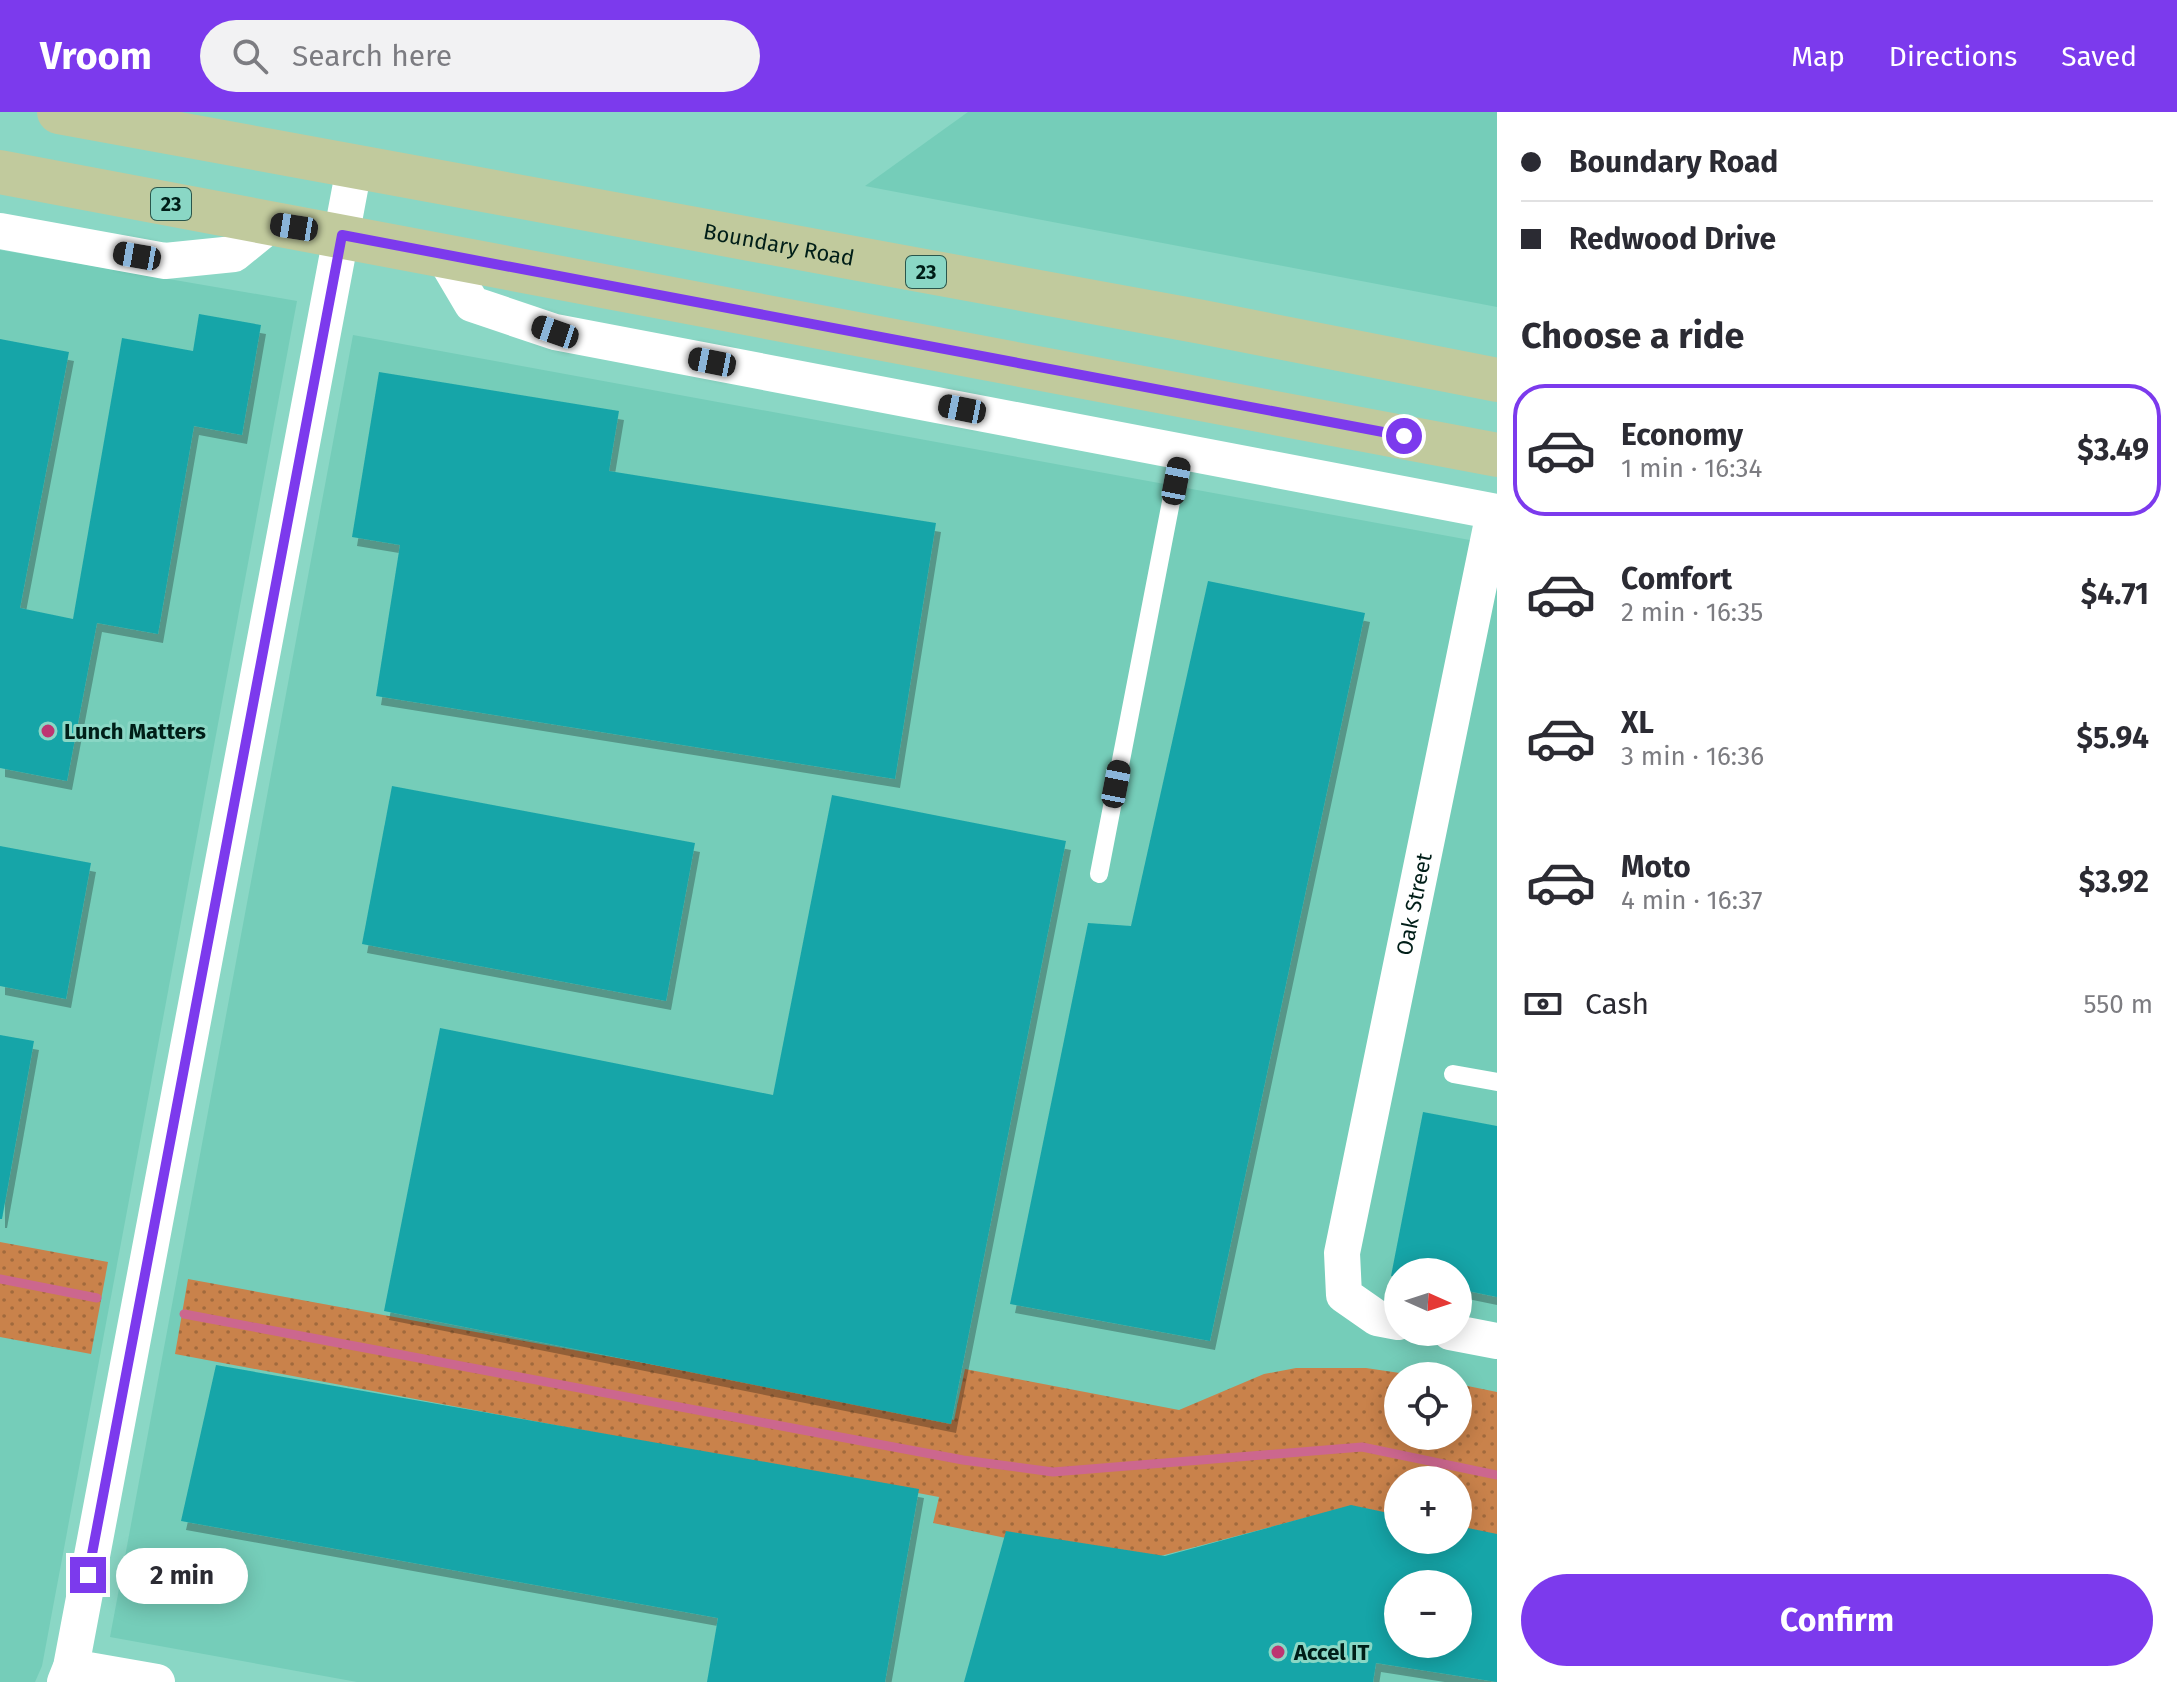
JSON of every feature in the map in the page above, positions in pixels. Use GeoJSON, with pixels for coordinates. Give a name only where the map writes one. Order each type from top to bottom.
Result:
{"type":"FeatureCollection","features":[{"type":"Feature","properties":{"kind":"main road","name":"Boundary Road"},"geometry":{"type":"LineString","coordinates":[[59,112],[1202,322],[1497,380]]}},
{"type":"Feature","properties":{"kind":"main road","name":"23"},"geometry":{"type":"LineString","coordinates":[[0,172],[1497,455]]}},
{"type":"Feature","properties":{"kind":"street"},"geometry":{"type":"LineString","coordinates":[[157,1682],[68,1674],[354,168]]}},
{"type":"Feature","properties":{"kind":"street"},"geometry":{"type":"LineString","coordinates":[[0,231],[165,261],[234,254],[271,224]]}},
{"type":"Feature","properties":{"kind":"street"},"geometry":{"type":"LineString","coordinates":[[443,255],[472,304],[555,332],[1495,512]]}},
{"type":"Feature","properties":{"kind":"street","name":"Oak Street"},"geometry":{"type":"LineString","coordinates":[[1384,1319],[1377,1318],[1344,1295],[1342,1253],[1495,512]]}},
{"type":"Feature","properties":{"kind":"street"},"geometry":{"type":"LineString","coordinates":[[1472,1336],[1497,1341]]}},
{"type":"Feature","properties":{"kind":"lane"},"geometry":{"type":"LineString","coordinates":[[1099,874],[1181,450]]}},
{"type":"Feature","properties":{"kind":"lane"},"geometry":{"type":"LineString","coordinates":[[1453,1074],[1497,1082]]}},
{"type":"Feature","properties":{"kind":"shaded area"},"geometry":{"type":"Polygon","coordinates":[[[968,112],[1497,112],[1497,307],[865,186],[968,112]]]}},
{"type":"Feature","properties":{"kind":"shaded area"},"geometry":{"type":"Polygon","coordinates":[[[0,250],[297,301],[42,1666],[35,1682],[0,1682],[0,250]]]}},
{"type":"Feature","properties":{"kind":"shaded area"},"geometry":{"type":"Polygon","coordinates":[[[353,335],[1497,545],[1497,1682],[357,1682],[110,1637],[353,335]]]}},
{"type":"Feature","properties":{"kind":"shaded area"},"geometry":{"type":"Polygon","coordinates":[[[0,1242],[108,1262],[91,1354],[0,1337],[0,1242]]]}},
{"type":"Feature","properties":{"kind":"shaded area"},"geometry":{"type":"Polygon","coordinates":[[[188,1279],[954,1420],[965,1369],[1179,1410],[1264,1374],[1296,1368],[1366,1368],[1384,1371],[1384,1450],[1472,1450],[1472,1387],[1497,1392],[1497,1539],[1472,1534],[1472,1466],[1384,1466],[1384,1518],[1324,1513],[1153,1558],[1073,1552],[933,1523],[939,1497],[175,1354],[188,1279]]]}},
{"type":"Feature","properties":{"kind":"building"},"geometry":{"type":"Polygon","coordinates":[[[199,314],[261,325],[242,435],[194,426],[158,634],[97,623],[67,781],[0,768],[0,339],[69,352],[20,608],[73,619],[122,338],[193,351],[199,314]]]}},
{"type":"Feature","properties":{"kind":"building"},"geometry":{"type":"Polygon","coordinates":[[[379,372],[619,411],[609,471],[936,523],[895,779],[376,696],[400,545],[352,537],[379,372]]]}},
{"type":"Feature","properties":{"kind":"building"},"geometry":{"type":"Polygon","coordinates":[[[1208,581],[1365,613],[1210,1341],[1010,1304],[1088,923],[1131,926],[1208,581]]]}},
{"type":"Feature","properties":{"kind":"building"},"geometry":{"type":"Polygon","coordinates":[[[392,786],[695,843],[666,1001],[362,944],[392,786]]]}},
{"type":"Feature","properties":{"kind":"building"},"geometry":{"type":"Polygon","coordinates":[[[832,795],[1066,841],[951,1424],[384,1311],[440,1028],[773,1095],[832,795]]]}},
{"type":"Feature","properties":{"kind":"building"},"geometry":{"type":"Polygon","coordinates":[[[0,846],[91,863],[66,999],[0,986],[0,846]]]}},
{"type":"Feature","properties":{"kind":"building"},"geometry":{"type":"Polygon","coordinates":[[[0,1035],[34,1041],[2,1219],[0,1219],[0,1035]]]}},
{"type":"Feature","properties":{"kind":"building"},"geometry":{"type":"Polygon","coordinates":[[[1423,1112],[1497,1126],[1497,1297],[1472,1292],[1472,1258],[1395,1258],[1423,1112]]]}},
{"type":"Feature","properties":{"kind":"building"},"geometry":{"type":"Polygon","coordinates":[[[216,1365],[919,1489],[885,1682],[707,1682],[718,1618],[181,1521],[216,1365]]]}},
{"type":"Feature","properties":{"kind":"building"},"geometry":{"type":"Polygon","coordinates":[[[1351,1505],[1384,1512],[1384,1554],[1472,1554],[1472,1529],[1497,1534],[1497,1682],[1376,1663],[1373,1682],[964,1682],[1006,1531],[1165,1556],[1351,1505]]]}},
{"type":"Feature","properties":{"kind":"waterway"},"geometry":{"type":"LineString","coordinates":[[0,1279],[97,1298]]}},
{"type":"Feature","properties":{"kind":"waterway"},"geometry":{"type":"LineString","coordinates":[[184,1314],[963,1460],[1053,1472],[1362,1447],[1497,1475]]}},
{"type":"Feature","properties":{"kind":"place","name":"Lunch Matters"},"geometry":{"type":"Point","coordinates":[48,731]}},
{"type":"Feature","properties":{"kind":"place","name":"Accel IT"},"geometry":{"type":"Point","coordinates":[1278,1652]}},
{"type":"Feature","properties":{"kind":"route"},"geometry":{"type":"LineString","coordinates":[[88,1575],[342,235],[1404,436]]}}]}
